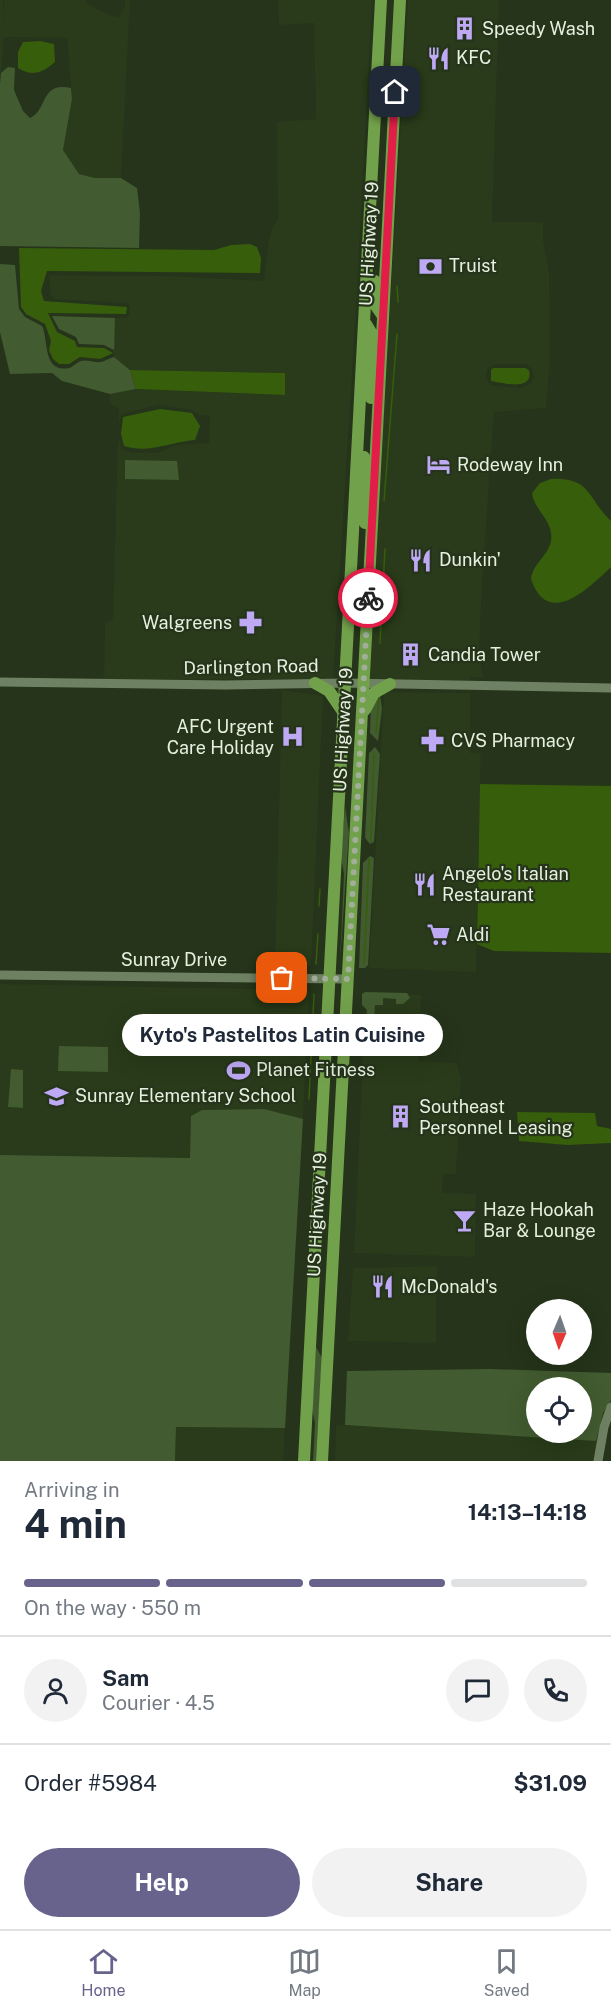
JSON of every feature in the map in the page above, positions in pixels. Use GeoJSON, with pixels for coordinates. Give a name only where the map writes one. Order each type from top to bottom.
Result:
{"type":"FeatureCollection","features":[{"type":"Feature","properties":{"kind":"highway","name":"US Highway 19"},"geometry":{"type":"LineString","coordinates":[[304,1461],[381,0]]}},
{"type":"Feature","properties":{"kind":"highway","name":"US Highway 19"},"geometry":{"type":"LineString","coordinates":[[322,1461],[400,0]]}},
{"type":"Feature","properties":{"kind":"highway"},"geometry":{"type":"LineString","coordinates":[[369,224],[375,260],[374,303],[383,316]]}},
{"type":"Feature","properties":{"kind":"highway"},"geometry":{"type":"LineString","coordinates":[[365,321],[370,328],[372,342],[370,416],[378,427]]}},
{"type":"Feature","properties":{"kind":"highway"},"geometry":{"type":"LineString","coordinates":[[360,429],[366,473],[364,515],[366,530],[371,535]]}},
{"type":"Feature","properties":{"kind":"highway"},"geometry":{"type":"LineString","coordinates":[[315,683],[330,691],[344,713]]}},
{"type":"Feature","properties":{"kind":"highway"},"geometry":{"type":"LineString","coordinates":[[362,717],[370,698],[379,689],[390,684]]}},
{"type":"Feature","properties":{"kind":"highway"},"geometry":{"type":"LineString","coordinates":[[317,1229],[323,1258],[319,1342],[322,1353],[328,1359]]}},
{"type":"Feature","properties":{"kind":"street","name":"Darlington Road"},"geometry":{"type":"LineString","coordinates":[[0,682],[225,685],[363,683],[611,688]]}},
{"type":"Feature","properties":{"kind":"street","name":"Sunray Drive"},"geometry":{"type":"LineString","coordinates":[[0,975],[348,979]]}},
{"type":"Feature","properties":{"kind":"street"},"geometry":{"type":"LineString","coordinates":[[598,1461],[604,1427],[611,1407]]}},
{"type":"Feature","properties":{"kind":"shaded area"},"geometry":{"type":"Polygon","coordinates":[[[0,0],[3,0],[3,24],[4,0],[86,0],[88,4],[109,15],[119,17],[125,7],[125,0],[130,0],[121,178],[95,178],[79,174],[63,150],[72,99],[67,38],[4,37],[0,84],[0,0]]]}},
{"type":"Feature","properties":{"kind":"shaded area"},"geometry":{"type":"Polygon","coordinates":[[[278,0],[372,0],[356,310],[333,679],[104,680],[105,622],[110,622],[113,618],[118,438],[123,450],[132,453],[157,453],[175,445],[209,443],[210,415],[199,415],[192,410],[159,405],[122,414],[119,423],[119,409],[110,403],[110,394],[136,389],[284,395],[285,373],[130,370],[114,357],[115,318],[126,318],[130,307],[127,303],[55,299],[51,296],[49,275],[172,276],[264,281],[268,244],[272,228],[278,219],[277,122],[316,119],[314,23],[279,25],[278,0]]]}},
{"type":"Feature","properties":{"kind":"shaded area"},"geometry":{"type":"Polygon","coordinates":[[[408,0],[499,0],[492,222],[543,222],[543,240],[549,272],[550,359],[546,408],[494,412],[482,581],[479,656],[483,677],[471,677],[470,682],[368,680],[408,0]],[[494,364],[487,370],[486,377],[490,385],[521,388],[530,384],[534,378],[532,369],[525,364],[494,364]]]}},
{"type":"Feature","properties":{"kind":"shaded area"},"geometry":{"type":"Polygon","coordinates":[[[40,41],[54,44],[55,62],[46,69],[33,73],[18,68],[18,52],[23,42],[40,41]]]}},
{"type":"Feature","properties":{"kind":"shaded area"},"geometry":{"type":"Polygon","coordinates":[[[8,67],[15,68],[14,90],[23,111],[30,118],[40,109],[49,92],[61,87],[71,88],[72,99],[63,150],[79,174],[95,178],[121,178],[137,188],[140,213],[139,248],[0,246],[0,84],[1,73],[8,67]]]}},
{"type":"Feature","properties":{"kind":"shaded area"},"geometry":{"type":"Polygon","coordinates":[[[250,244],[257,247],[261,258],[260,273],[47,271],[41,291],[44,301],[127,307],[126,314],[48,313],[57,332],[75,341],[77,347],[104,348],[113,353],[100,359],[80,357],[69,364],[59,364],[53,359],[49,350],[51,341],[45,324],[26,314],[21,307],[19,248],[214,250],[231,245],[250,244]]]}},
{"type":"Feature","properties":{"kind":"shaded area"},"geometry":{"type":"Polygon","coordinates":[[[0,264],[15,265],[19,309],[25,317],[42,326],[50,361],[54,366],[69,368],[81,361],[101,362],[114,357],[130,370],[136,389],[110,394],[62,381],[52,373],[10,374],[0,332],[0,264]]]}},
{"type":"Feature","properties":{"kind":"shaded area"},"geometry":{"type":"Polygon","coordinates":[[[52,316],[115,318],[114,357],[114,350],[104,345],[79,344],[76,337],[59,329],[52,316]]]}},
{"type":"Feature","properties":{"kind":"shaded area"},"geometry":{"type":"Polygon","coordinates":[[[493,368],[525,368],[529,370],[529,377],[527,381],[516,385],[491,381],[493,368]]]}},
{"type":"Feature","properties":{"kind":"shaded area"},"geometry":{"type":"Polygon","coordinates":[[[130,370],[285,373],[285,395],[136,389],[130,370]]]}},
{"type":"Feature","properties":{"kind":"shaded area"},"geometry":{"type":"Polygon","coordinates":[[[160,409],[192,413],[200,426],[195,440],[142,449],[124,446],[121,434],[123,417],[160,409]]]}},
{"type":"Feature","properties":{"kind":"shaded area"},"geometry":{"type":"Polygon","coordinates":[[[125,460],[177,461],[179,480],[125,479],[125,460]]]}},
{"type":"Feature","properties":{"kind":"shaded area"},"geometry":{"type":"Polygon","coordinates":[[[551,479],[574,481],[581,485],[611,521],[611,567],[581,593],[558,603],[548,601],[538,594],[531,579],[532,573],[551,541],[550,527],[536,505],[532,493],[540,483],[551,479]]]}},
{"type":"Feature","properties":{"kind":"shaded area"},"geometry":{"type":"Polygon","coordinates":[[[282,690],[323,696],[311,966],[275,964],[282,690]]]}},
{"type":"Feature","properties":{"kind":"shaded area"},"geometry":{"type":"Polygon","coordinates":[[[384,692],[470,693],[470,753],[481,754],[476,972],[369,968],[384,692]]]}},
{"type":"Feature","properties":{"kind":"shaded area"},"geometry":{"type":"Polygon","coordinates":[[[380,695],[382,709],[378,741],[370,733],[371,703],[380,695]]]}},
{"type":"Feature","properties":{"kind":"shaded area"},"geometry":{"type":"Polygon","coordinates":[[[375,747],[380,754],[374,842],[370,844],[365,838],[369,753],[375,747]]]}},
{"type":"Feature","properties":{"kind":"shaded area"},"geometry":{"type":"Polygon","coordinates":[[[480,784],[611,786],[611,953],[494,951],[477,944],[480,784]]]}},
{"type":"Feature","properties":{"kind":"shaded area"},"geometry":{"type":"Polygon","coordinates":[[[345,807],[349,833],[340,962],[344,874],[341,857],[345,807]]]}},
{"type":"Feature","properties":{"kind":"shaded area"},"geometry":{"type":"Polygon","coordinates":[[[370,856],[374,858],[368,965],[365,968],[359,968],[363,863],[370,856]]]}},
{"type":"Feature","properties":{"kind":"shaded area"},"geometry":{"type":"Polygon","coordinates":[[[0,984],[309,990],[303,1119],[191,1117],[191,1158],[0,1155],[0,984]]]}},
{"type":"Feature","properties":{"kind":"shaded area"},"geometry":{"type":"Polygon","coordinates":[[[365,992],[407,993],[410,998],[403,1004],[396,1004],[396,999],[383,998],[383,1005],[375,1005],[374,1023],[380,1026],[362,1033],[366,1027],[367,1010],[362,1005],[362,994],[365,992]]]}},
{"type":"Feature","properties":{"kind":"shaded area"},"geometry":{"type":"Polygon","coordinates":[[[366,992],[421,995],[418,1061],[456,1063],[461,1079],[456,1174],[443,1174],[442,1193],[476,1194],[475,1257],[354,1253],[366,992]]]}},
{"type":"Feature","properties":{"kind":"shaded area"},"geometry":{"type":"Polygon","coordinates":[[[59,1046],[108,1047],[108,1072],[58,1071],[59,1046]]]}},
{"type":"Feature","properties":{"kind":"shaded area"},"geometry":{"type":"Polygon","coordinates":[[[11,1069],[23,1070],[23,1108],[8,1107],[11,1069]]]}},
{"type":"Feature","properties":{"kind":"shaded area"},"geometry":{"type":"Polygon","coordinates":[[[264,1109],[303,1119],[285,1428],[176,1427],[175,1461],[0,1461],[0,1155],[190,1158],[191,1116],[202,1110],[264,1109]]]}},
{"type":"Feature","properties":{"kind":"shaded area"},"geometry":{"type":"Polygon","coordinates":[[[517,1112],[595,1113],[597,1126],[611,1129],[611,1143],[567,1145],[519,1141],[517,1112]]]}},
{"type":"Feature","properties":{"kind":"shaded area"},"geometry":{"type":"Polygon","coordinates":[[[437,1266],[436,1343],[348,1341],[353,1268],[437,1266]]]}},
{"type":"Feature","properties":{"kind":"shaded area"},"geometry":{"type":"Polygon","coordinates":[[[316,1347],[322,1358],[316,1461],[313,1461],[315,1423],[312,1409],[316,1347]]]}},
{"type":"Feature","properties":{"kind":"shaded area"},"geometry":{"type":"Polygon","coordinates":[[[490,1369],[611,1373],[611,1400],[603,1413],[596,1441],[592,1441],[592,1377],[526,1377],[526,1437],[345,1425],[347,1371],[490,1369]]]}},
{"type":"Feature","properties":{"kind":"shaded area"},"geometry":{"type":"Polygon","coordinates":[[[336,1425],[526,1436],[526,1443],[592,1443],[592,1441],[599,1441],[595,1461],[335,1461],[336,1425]]]}},
{"type":"Feature","properties":{"kind":"shaded area"},"geometry":{"type":"Polygon","coordinates":[[[176,1427],[285,1428],[283,1461],[175,1461],[176,1427]]]}},
{"type":"Feature","properties":{"kind":"waterway"},"geometry":{"type":"LineString","coordinates":[[397,286],[398,302]]}},
{"type":"Feature","properties":{"kind":"waterway"},"geometry":{"type":"LineString","coordinates":[[384,501],[397,334]]}},
{"type":"Feature","properties":{"kind":"waterway"},"geometry":{"type":"LineString","coordinates":[[380,643],[385,549]]}},
{"type":"Feature","properties":{"kind":"waterway"},"geometry":{"type":"LineString","coordinates":[[376,733],[379,697]]}},
{"type":"Feature","properties":{"kind":"waterway"},"geometry":{"type":"LineString","coordinates":[[371,841],[374,752]]}},
{"type":"Feature","properties":{"kind":"waterway"},"geometry":{"type":"LineString","coordinates":[[364,964],[369,859]]}},
{"type":"Feature","properties":{"kind":"waterway"},"geometry":{"type":"LineString","coordinates":[[319,906],[320,889]]}},
{"type":"Feature","properties":{"kind":"waterway"},"geometry":{"type":"LineString","coordinates":[[316,964],[318,934]]}},
{"type":"Feature","properties":{"kind":"waterway"},"geometry":{"type":"LineString","coordinates":[[309,1099],[314,994]]}},
{"type":"Feature","properties":{"kind":"way so far"},"geometry":{"type":"LineString","coordinates":[[282,978],[348,979],[368,598]]}},
{"type":"Feature","properties":{"kind":"place","name":"Speedy Wash"},"geometry":{"type":"Point","coordinates":[464,29]}},
{"type":"Feature","properties":{"kind":"place","name":"KFC"},"geometry":{"type":"Point","coordinates":[438,58]}},
{"type":"Feature","properties":{"kind":"place","name":"Truist"},"geometry":{"type":"Point","coordinates":[431,266]}},
{"type":"Feature","properties":{"kind":"place","name":"Rodeway Inn"},"geometry":{"type":"Point","coordinates":[439,465]}},
{"type":"Feature","properties":{"kind":"place","name":"Dunkin'"},"geometry":{"type":"Point","coordinates":[421,560]}},
{"type":"Feature","properties":{"kind":"place","name":"Walgreens"},"geometry":{"type":"Point","coordinates":[250,623]}},
{"type":"Feature","properties":{"kind":"place","name":"Candia Tower"},"geometry":{"type":"Point","coordinates":[410,655]}},
{"type":"Feature","properties":{"kind":"place","name":"AFC Urgent Care Holiday"},"geometry":{"type":"Point","coordinates":[292,737]}},
{"type":"Feature","properties":{"kind":"place","name":"CVS Pharmacy"},"geometry":{"type":"Point","coordinates":[433,741]}},
{"type":"Feature","properties":{"kind":"place","name":"Angelo's Italian Restaurant"},"geometry":{"type":"Point","coordinates":[424,884]}},
{"type":"Feature","properties":{"kind":"place","name":"Aldi"},"geometry":{"type":"Point","coordinates":[438,935]}},
{"type":"Feature","properties":{"kind":"place","name":"Kyto's Pastelitos Latin Cuisine"},"geometry":{"type":"Point","coordinates":[282,978]}},
{"type":"Feature","properties":{"kind":"place","name":"Planet Fitness"},"geometry":{"type":"Point","coordinates":[238,1070]}},
{"type":"Feature","properties":{"kind":"place","name":"Sunray Elementary School"},"geometry":{"type":"Point","coordinates":[57,1096]}},
{"type":"Feature","properties":{"kind":"place","name":"Southeast Personnel Leasing"},"geometry":{"type":"Point","coordinates":[401,1117]}},
{"type":"Feature","properties":{"kind":"place","name":"Haze Hookah Bar & Lounge"},"geometry":{"type":"Point","coordinates":[465,1220]}},
{"type":"Feature","properties":{"kind":"place","name":"McDonald's"},"geometry":{"type":"Point","coordinates":[383,1287]}},
{"type":"Feature","properties":{"kind":"route"},"geometry":{"type":"LineString","coordinates":[[368,598],[395,92]]}}]}
